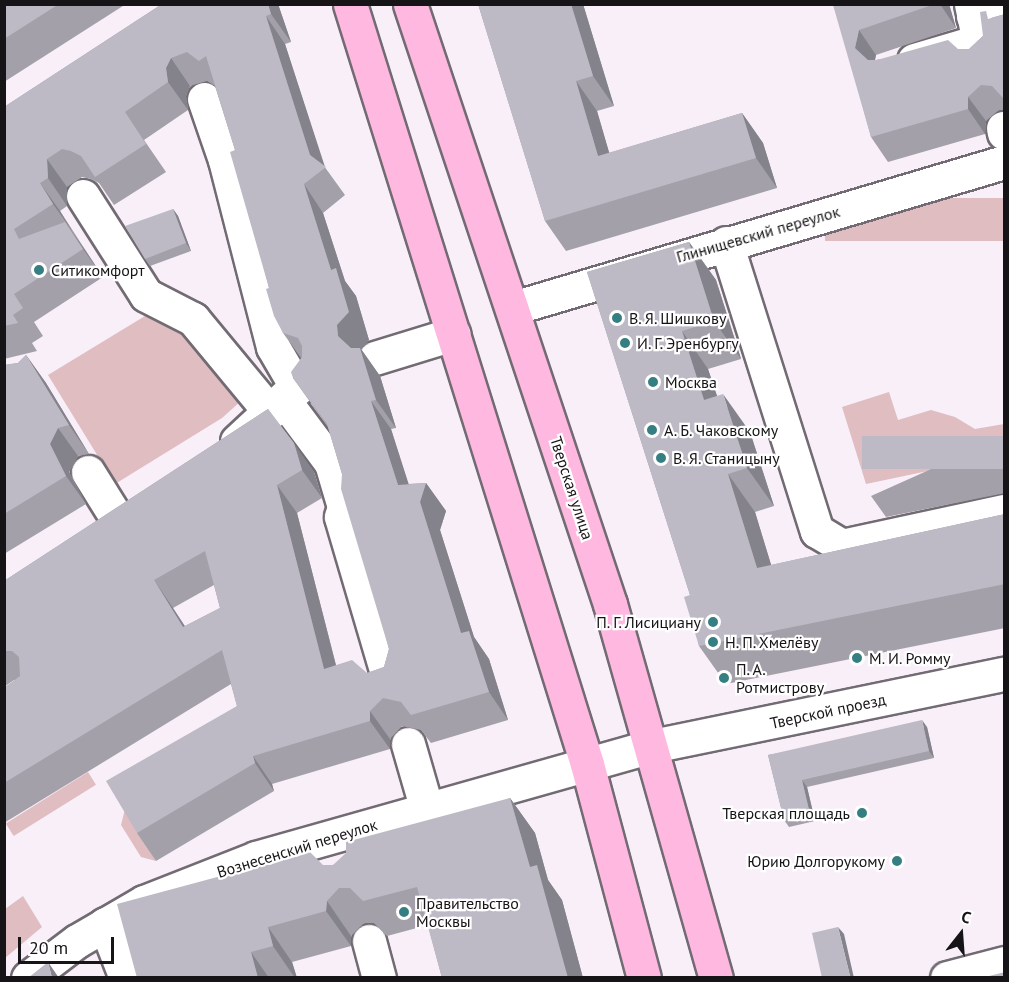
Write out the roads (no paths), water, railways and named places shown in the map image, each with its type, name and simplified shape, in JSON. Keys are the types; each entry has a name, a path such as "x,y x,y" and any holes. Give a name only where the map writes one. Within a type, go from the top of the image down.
{"main road":[{"path":"350,4 587,764 644,978"},
{"name":"Тверская улица","path":"410,4 610,604 716,978"}],"street":[{"path":"890,67 976,29 1005,9"},
{"path":"204,99 225,160 273,347 289,395 331,463 344,507 342,517 390,683"},
{"name":"Глинищевский переулок","path":"513,308 1005,162"},
{"path":"83,196 146,295 193,319 289,395"},
{"path":"726,243 817,531 842,546 1005,511"},
{"path":"375,358 453,334"},
{"path":"215,455 289,395"},
{"path":"88,472 104,525 145,499"},
{"name":"Тверской проезд","path":"587,764 652,746 1005,674"},
{"path":"408,744 427,810"},
{"name":"Вознесенский переулок","path":"28,978 105,924 198,878 341,834 587,764"},
{"path":"341,834 349,868"},
{"path":"105,924 126,978"},
{"path":"369,941 379,978"},
{"path":"947,978 1005,963"}],"place":[{"name":"Ситикомфорт","path":"39,270"},
{"name":"В. Я. Шишкову","path":"617,318"},
{"name":"И. Г. Эренбургу","path":"625,343"},
{"name":"Москва","path":"653,382"},
{"name":"А. Б. Чаковскому","path":"652,430"},
{"name":"В. Я. Станицыну","path":"661,458"},
{"name":"П. Г. Лисициану","path":"713,622"},
{"name":"Н. П. Хмелёву","path":"713,642"},
{"name":"М. И. Ромму","path":"857,658"},
{"name":"П. А. Ротмистрову","path":"724,678"},
{"name":"Тверская площадь","path":"862,813"},
{"name":"Юрию Долгорукому","path":"897,861"},
{"name":"Правительство Москвы","path":"404,912"}]}
